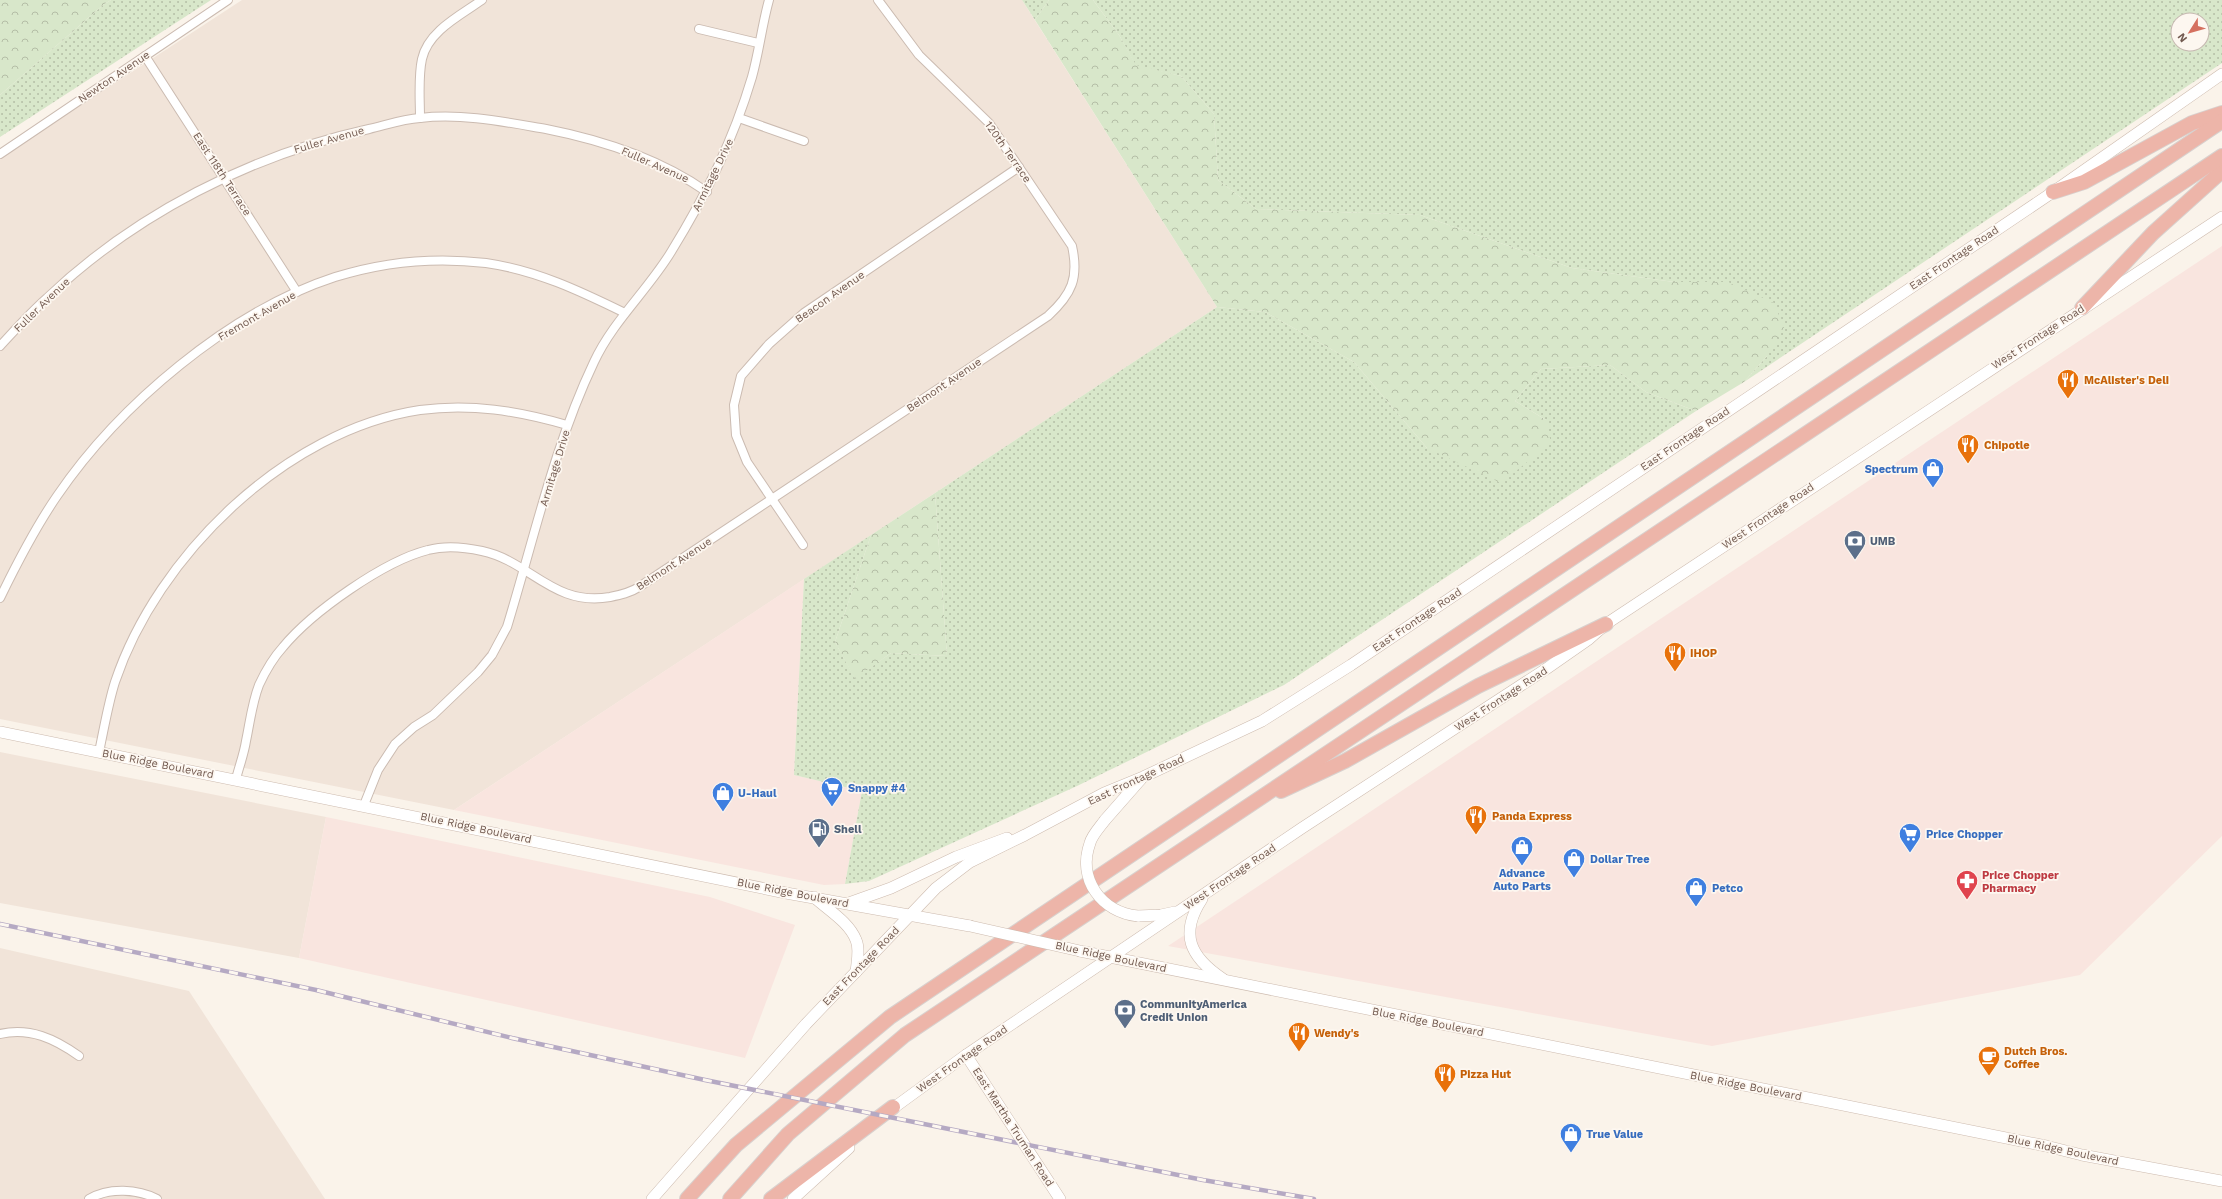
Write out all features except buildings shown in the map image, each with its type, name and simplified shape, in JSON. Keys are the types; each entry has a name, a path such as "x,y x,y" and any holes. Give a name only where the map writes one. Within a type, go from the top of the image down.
{"highway":[{"path":"2053,192 2084,182 2192,123 2222,113"},
{"path":"687,1199 736,1145 890,1017 2222,121"},
{"path":"730,1199 788,1134 905,1035 2222,156"},
{"path":"2082,308 2153,233 2222,171"},
{"path":"1237,812 1345,761 1478,686 1606,624"},
{"path":"771,1199 893,1107"}],"street":[{"name":"Newton Avenue","path":"0,154 228,0"},
{"path":"420,118 422,58 429,42 438,31 482,0"},
{"name":"Armitage Drive","path":"364,805 378,770 395,744 414,726 433,715 478,672 492,655 507,627 567,425 594,360 625,313 670,255 707,192 725,154 739,118 752,75 758,43 769,0"},
{"name":"120th Terrace","path":"878,0 919,55 989,124 1072,246 1075,262 1072,287 1064,302 1042,321"},
{"path":"699,29 758,43"},
{"name":"East 118th Terrace","path":"146,56 226,178 297,292"},
{"name":"East Frontage Road","path":"652,1199 806,1024 936,888 970,862 1026,835 1104,793 1143,777 1262,721 1351,665 2053,192 2222,74"},
{"name":"Fuller Avenue","path":"0,346 47,297 114,242 187,196 265,160 335,136 420,118 498,121 571,134 616,147 692,181 707,192"},
{"path":"739,118 804,141"},
{"name":"Beacon Avenue","path":"803,545 747,462 736,435 734,405 741,376 769,344 804,313 1019,167"},
{"name":"West Frontage Road","path":"793,1199 893,1107 966,1055 1112,958 1302,828 1546,669 1589,640 1606,624 2082,308 2129,280 2222,217"},
{"name":"Fremont Avenue","path":"0,598 24,549 57,495 96,445 140,400 188,359 234,328 297,292 335,277 381,266 433,260 486,263 539,275 576,288 625,313"},
{"name":"Belmont Avenue","path":"236,779 246,743 252,706 259,685 270,665 283,647 298,631 348,591 398,562 427,550 462,547 484,551 499,557 560,592 574,596 599,599 622,594 639,588 1042,321"},
{"path":"99,752 115,682 134,638 156,598 182,561 207,532 240,500 276,472 315,448 356,428 385,418 419,410 454,407 494,408 529,414 567,425"},
{"name":"Blue Ridge Boulevard","path":"0,732 364,805 786,893 911,914 1226,982 2046,1146 2082,1155 2222,1181"},
{"path":"1143,777 1105,820 1090,842 1086,857 1086,872 1091,886 1108,905 1123,914 1138,916 1161,915 1183,910"},
{"path":"848,904 891,888 956,857 999,840 1026,835"},
{"path":"1204,895 1194,914 1189,928 1190,942 1197,956 1226,982"},
{"path":"814,897 848,928 857,941 858,952 856,972"},
{"path":"0,1034 25,1032 43,1036 60,1042 79,1056"},
{"name":"East Martha Truman Road","path":"966,1055 1060,1199"},
{"path":"90,1199 120,1190 147,1194 157,1199"}],"shaded area":[{"path":"242,0 1022,0 1217,307 454,810 0,719 0,158"},
{"path":"2222,246 2222,836 2080,975 1712,1046 1168,946"},
{"path":"804,579 794,775 862,791 845,884 824,885 454,810"},
{"path":"0,752 326,817 299,958 0,903"},
{"path":"326,817 710,897 795,925 745,1058 299,958"},
{"path":"0,948 189,991 325,1199 0,1199"}],"green space":[{"path":"0,0 111,0 103,5 0,95"},
{"path":"111,0 211,0 0,137 0,95 103,5"},
{"path":"1022,0 1049,0 1035,20"},
{"path":"1049,0 1093,0 1119,35 1136,65 1181,76 1214,114 1218,180 1256,209 1420,215 1572,268 1674,282 1728,282 1774,303 1784,328 1767,356 1744,382 1696,411 1646,392 1610,365 1541,369 1515,401 1546,420 1551,443 1501,483 1427,448 1354,362 1265,312 1217,307 1035,20"},
{"path":"1093,0 2222,0 2222,63 1744,382 1767,356 1728,282 1674,282 1572,268 1420,215 1256,209 1218,180 1214,114 1181,76 1136,66 1119,35"},
{"path":"1217,307 1265,312 1354,362 1427,448 1546,420 1515,401 1541,369 1610,365 1646,392 1696,411 1284,685 1077,786 869,881 845,884 862,791 794,775 804,579 871,535 835,642 855,678 891,653 947,656 935,493"},
{"path":"935,493 947,656 891,653 855,679 835,642 871,535"}],"railway":[{"path":"0,924 316,990 512,1038 705,1080 1203,1180 1314,1199"}],"place":[{"name":"McAlister's Deli","path":"2068,400"},
{"name":"Chipotle","path":"1968,464"},
{"name":"Spectrum","path":"1933,488"},
{"name":"UMB","path":"1855,560"},
{"name":"IHOP","path":"1675,672"},
{"name":"Snappy #4","path":"832,808"},
{"name":"U-Haul","path":"723,812"},
{"name":"Panda Express","path":"1476,836"},
{"name":"Shell","path":"819,848"},
{"name":"Price Chopper","path":"1910,854"},
{"name":"Advance Auto Parts","path":"1522,866"},
{"name":"Dollar Tree","path":"1574,878"},
{"name":"Price Chopper Pharmacy","path":"1967,900"},
{"name":"Petco","path":"1696,908"},
{"name":"CommunityAmerica Credit Union","path":"1125,1030"},
{"name":"Wendy's","path":"1299,1052"},
{"name":"Dutch Bros. Coffee","path":"1989,1076"},
{"name":"Pizza Hut","path":"1445,1094"},
{"name":"True Value","path":"1571,1154"}]}
